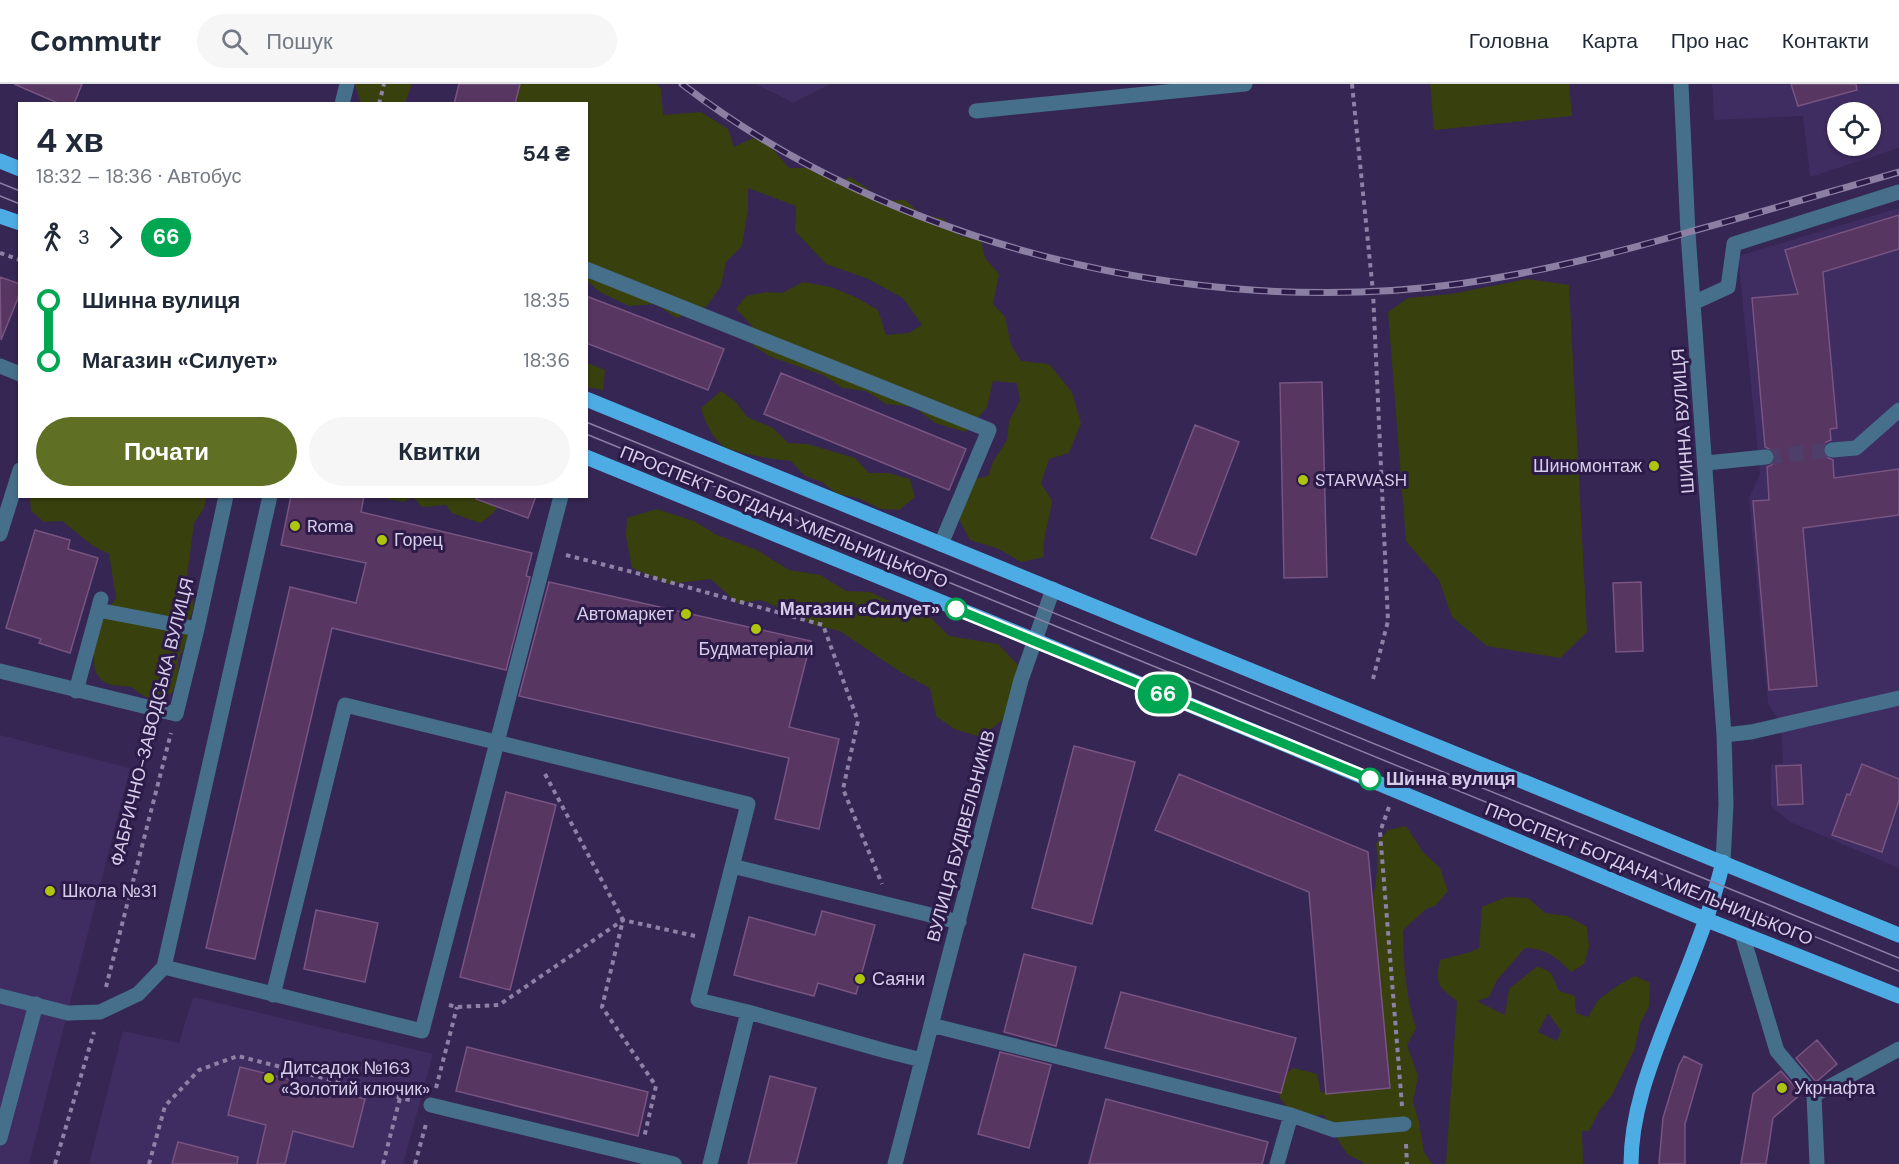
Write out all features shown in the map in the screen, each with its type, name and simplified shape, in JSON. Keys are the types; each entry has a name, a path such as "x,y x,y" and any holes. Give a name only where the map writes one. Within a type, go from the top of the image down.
{"main road":[{"path":"0,161 18,168"},
{"path":"0,216 18,222"},
{"name":"ПРОСПЕКТ БОГДАНА ХМЕЛЬНИЦЬКОГО","path":"588,400 1899,935"},
{"name":"ПРОСПЕКТ БОГДАНА ХМЕЛЬНИЦЬКОГО","path":"588,458 1034,640 1707,920 1899,996"},
{"path":"1631,1164 1640,1097 1658,1044 1707,920 1723,862"}],"street":[{"path":"342,102 347,84"},
{"path":"976,111 1245,84"},
{"name":"ШИННА ВУЛИЦЯ","path":"1681,84 1693,303 1724,735 1726,804 1723,862"},
{"path":"1693,303 1728,287 1734,244 1899,192"},
{"path":"588,270 989,429 941,544"},
{"path":"0,366 18,373"},
{"path":"1832,450 1856,448 1899,410"},
{"path":"1706,463 1766,457"},
{"path":"0,534 18,476"},
{"name":"ФАБРИЧНО-ЗАВОДСЬКА ВУЛИЦЯ","path":"176,714 226,498"},
{"path":"0,996 68,1013 100,1012 138,994 164,967 270,498"},
{"path":"164,967 422,1031 560,498"},
{"name":"ВУЛИЦЯ БУДІВЕЛЬНИКІВ","path":"895,1164 1021,680 1053,589"},
{"path":"76,691 99,605 197,628"},
{"path":"0,671 176,714"},
{"path":"1724,735 1751,732 1899,698"},
{"path":"273,995 345,705 748,804 698,1000 922,1059"},
{"path":"732,866 959,922"},
{"path":"1742,934 1777,1051 1814,1095 1817,1164"},
{"path":"0,1138 36,1004"},
{"path":"710,1164 748,1012"},
{"path":"931,1025 1291,1115 1334,1130 1404,1124"},
{"path":"1814,1095 1899,1049"},
{"path":"431,1105 674,1164"},
{"path":"1277,1164 1291,1115"}],"path":[{"path":"380,102 384,84"},
{"path":"1352,84 1373,292 1388,621 1373,680"},
{"path":"0,253 18,259"},
{"path":"547,550 644,574 823,625 858,722 843,789 890,904"},
{"name":"ФАБРИЧНО-ЗАВОДСЬКА ВУЛИЦЯ","path":"55,1164 100,1012 176,714"},
{"path":"533,751 622,920 602,1007 656,1086 640,1156"},
{"path":"1396,790 1380,832 1404,1124"},
{"path":"430,1002 457,1007 498,1005 622,920 713,941"},
{"path":"149,1164 165,1106 199,1070 238,1056 400,1098 383,1164"}],"shaded area":[{"path":"756,84 830,84 793,103"},
{"path":"1712,84 1899,84 1899,148 1881,154 1881,102 1827,102 1827,156 1874,156 1810,177 1803,116 1714,120"},
{"path":"1899,208 1899,868 1790,822 1771,806 1771,765 1783,763 1781,725 1768,703 1749,498 1760,474 1738,256"},
{"name":"Школа №31","path":"0,735 130,768 29,1164 0,1164"},
{"name":"Дитсадок №163 «Золотий ключик»","path":"193,997 433,1054 403,1164 89,1164 123,1031 179,1043"}],"green space":[{"path":"355,84 412,84 405,102 360,102"},
{"path":"520,84 657,84 661,89 663,115 701,112 728,129 734,147 753,138 772,148 789,168 815,168 837,183 850,177 867,188 879,201 905,200 921,214 944,219 960,236 981,240 985,258 999,274 993,304 1005,317 1011,345 1021,361 1049,364 1072,392 1081,423 1069,453 1049,459 1041,484 1052,500 1044,542 1044,557 1021,562 999,549 970,540 959,519 965,481 988,476 993,462 1007,440 1009,421 1020,401 1017,383 993,381 987,407 965,432 935,423 914,407 886,404 866,391 843,388 823,375 771,357 754,346 752,326 736,309 746,296 767,292 782,293 803,282 831,287 878,310 886,335 909,333 922,325 903,298 866,278 826,264 795,231 796,206 748,188 748,210 742,246 726,262 721,286 706,307 676,318 656,304 629,306 600,292 588,282 588,102 516,102"},
{"path":"1430,84 1569,84 1572,116 1434,130"},
{"path":"1527,279 1569,285 1587,632 1560,658 1487,646 1452,617 1439,580 1406,541 1388,312 1408,298 1451,294"},
{"path":"588,363 605,370 603,390 588,387"},
{"path":"721,391 736,402 747,417 773,428 788,443 807,444 855,458 869,473 888,473 910,479 915,497 899,510 881,509 858,498 837,494 822,482 805,476 791,461 755,456 727,448 712,433 701,408"},
{"path":"30,498 206,498 204,508 194,523 187,576 194,606 189,622 189,634 178,659 179,676 172,693 149,698 133,688 111,685 99,677 94,665 96,639 104,615 116,598 109,554 92,545 62,521 44,522 31,511"},
{"path":"386,498 411,498 404,502"},
{"path":"414,498 499,498 494,512 480,523 452,513 446,505 422,507"},
{"path":"656,509 694,521 717,535 757,550 789,570 820,575 846,591 870,592 930,617 949,636 998,644 1019,666 1006,717 981,737 954,729 936,716 930,688 902,673 840,631 814,625 761,600 737,603 711,579 669,584 632,568 626,536 627,518"},
{"path":"1406,826 1423,852 1440,868 1448,891 1435,906 1426,909 1403,930 1409,1002 1416,1028 1407,1045 1418,1076 1413,1102 1424,1152 1432,1164 1363,1164 1348,1155 1339,1142 1332,1125 1323,1115 1309,1116 1292,1113 1279,1097 1286,1073 1294,1068 1317,1074 1321,1093 1340,1084 1367,918 1376,881 1376,844 1388,830"},
{"path":"1506,897 1528,898 1545,913 1567,916 1587,927 1589,947 1584,964 1571,972 1551,955 1532,948 1525,948 1497,980 1489,997 1477,1001 1505,1015 1509,989 1538,966 1551,973 1559,991 1575,996 1576,1013 1588,1017 1598,1000 1635,976 1650,983 1649,1006 1640,1024 1635,1048 1612,1095 1599,1111 1589,1131 1582,1131 1583,1164 1446,1164 1457,1001 1442,988 1438,980 1440,960 1479,948 1482,907","holes":["1548,1013 1561,1031 1557,1041 1538,1032"]}],"building":[{"path":"14,84 82,84 75,102 55,102"},
{"path":"459,84 520,84 516,102 454,102"},
{"path":"1791,84 1856,84 1857,90 1798,106"},
{"path":"1899,215 1899,249 1823,272 1837,428 1830,429 1831,440 1826,442 1822,450 1824,456 1833,460 1834,478 1899,469 1899,515 1803,528 1817,686 1769,690 1753,501 1769,500 1767,467 1772,465 1776,457 1774,451 1765,447 1752,298 1798,294 1785,250"},
{"path":"0,277 18,283 18,298 1,340"},
{"path":"588,297 724,349 708,390 588,344"},
{"path":"781,373 966,449 949,490 764,414"},
{"name":"STARWASH","path":"1322,382 1327,577 1284,578 1280,383"},
{"path":"1195,425 1239,442 1196,555 1151,538"},
{"path":"291,498 364,498 361,512 532,553 526,576 530,577 506,670 332,628 255,959 206,948 290,587 356,603 366,563 281,545"},
{"path":"476,498 535,498 528,518"},
{"path":"35,530 70,540 68,549 98,558 70,653 39,643 41,639 6,628"},
{"path":"549,582 811,641 789,727 839,739 819,829 775,819 789,758 519,696"},
{"path":"1641,582 1643,651 1616,652 1613,583"},
{"path":"1074,746 1135,762 1092,924 1032,908"},
{"path":"1862,764 1899,779 1899,800 1882,852 1832,835 1847,794 1850,795"},
{"path":"1801,765 1803,804 1778,805 1776,766"},
{"path":"1179,774 1368,852 1390,1088 1326,1094 1309,892 1155,830"},
{"path":"506,792 556,805 510,990 460,977"},
{"path":"316,910 378,923 365,982 304,969"},
{"path":"822,911 875,925 856,994 818,983 814,996 734,975 749,917 815,935"},
{"path":"1024,954 1076,967 1056,1046 1004,1032"},
{"path":"1121,992 1296,1038 1281,1093 1105,1048"},
{"path":"1817,1040 1837,1064 1816,1082 1796,1058"},
{"path":"467,1047 648,1092 638,1136 456,1091"},
{"path":"1000,1052 1051,1065 1029,1148 978,1134"},
{"path":"1684,1056 1702,1065 1685,1124 1685,1164 1659,1164 1663,1118 1679,1065"},
{"path":"240,1067 365,1099 353,1147 293,1131 285,1164 257,1164 266,1125 228,1115"},
{"path":"1781,1071 1801,1094 1773,1118 1766,1164 1741,1164 1753,1094"},
{"path":"770,1076 816,1088 796,1164 748,1164"},
{"path":"1106,1099 1268,1142 1262,1164 1089,1164"},
{"path":"178,1142 238,1157 237,1164 172,1164"}],"tunnel":[{"path":"1766,457 1832,450"}],"tram line":[{"path":"0,183 18,190"},
{"path":"0,196 18,203"},
{"path":"588,423 1899,958"},
{"path":"588,435 1899,971"}],"railway":[{"path":"682,84 765,141 855,189 951,228 1050,258 1153,279 1255,290 1358,292 1458,284 1516,274 1632,248 1899,172"}],"bus line":[{"name":"66","path":"956,609 1370,779"}],"place":[{"name":"Шиномонтаж","path":"1654,466"},
{"name":"STARWASH","path":"1303,480"},
{"name":"Roma","path":"295,526"},
{"name":"Горец","path":"382,540"},
{"name":"Магазин «Силует»","path":"956,609"},
{"name":"Автомаркет","path":"686,614"},
{"name":"Будматеріали","path":"756,629"},
{"name":"Шинна вулиця","path":"1370,779"},
{"name":"Школа №31","path":"50,891"},
{"name":"Саяни","path":"860,979"},
{"name":"Дитсадок №163 «Золотий ключик»","path":"269,1078"},
{"name":"Укрнафта","path":"1782,1088"}]}
